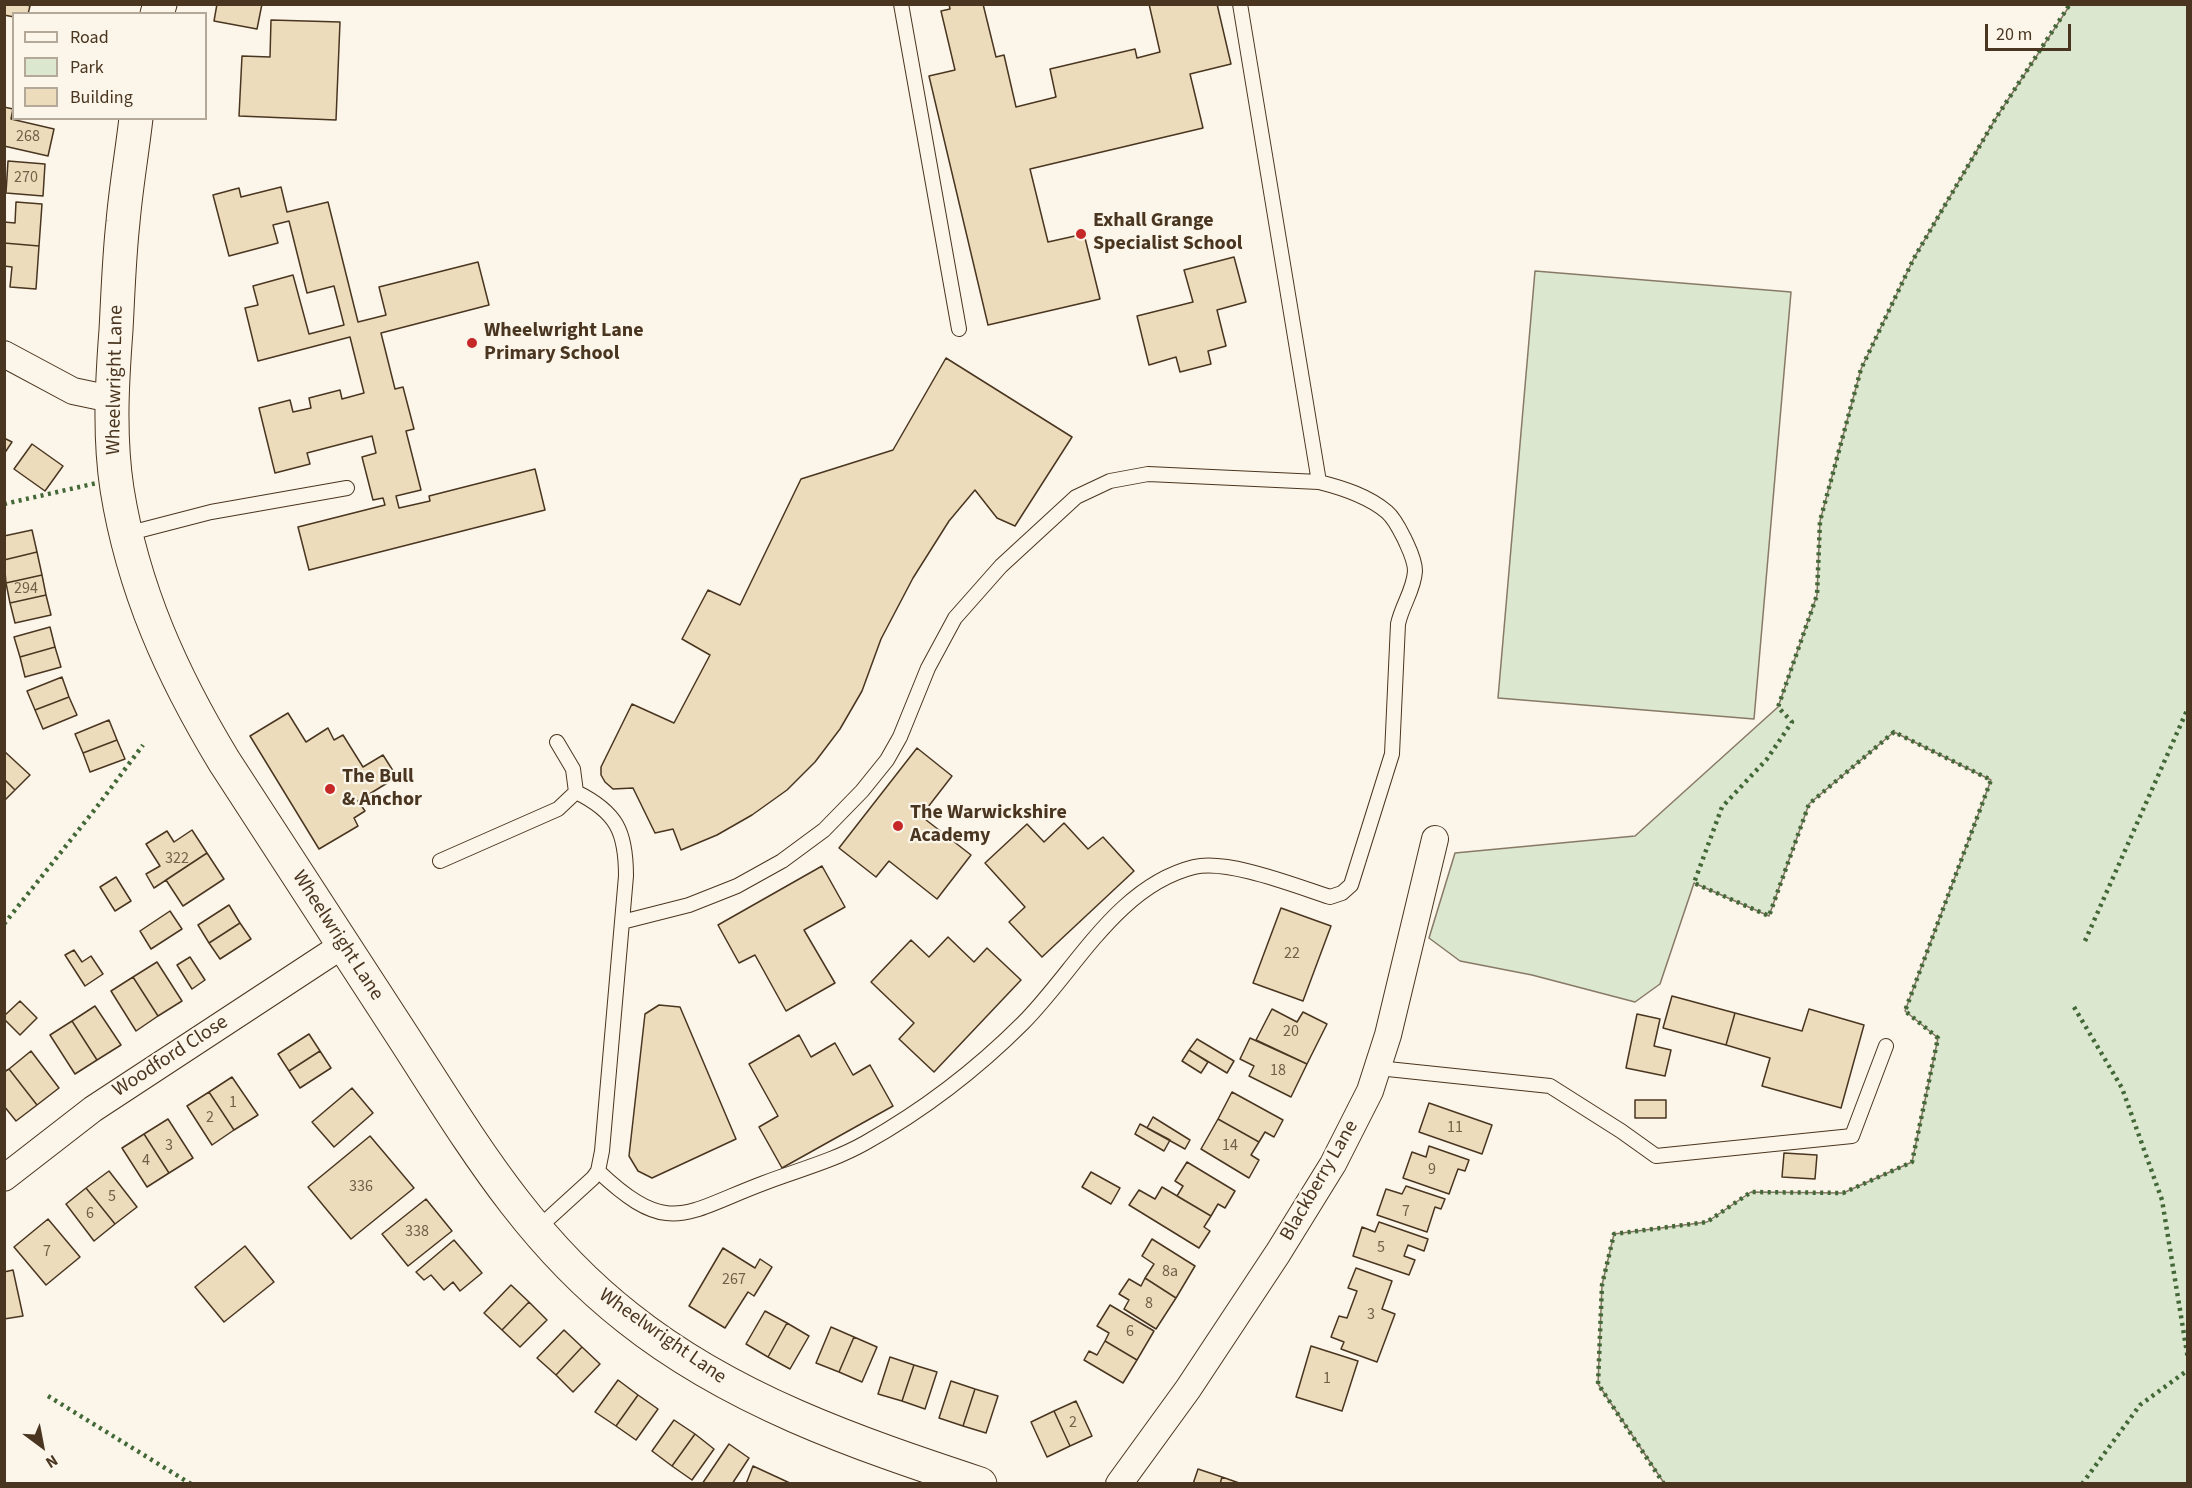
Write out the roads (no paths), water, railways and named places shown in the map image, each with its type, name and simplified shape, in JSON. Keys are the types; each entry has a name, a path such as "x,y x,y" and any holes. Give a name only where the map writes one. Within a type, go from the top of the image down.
{"street":[{"name":"Wheelwright Lane","path":"136,120 123,221 111,399 116,477 126,534 138,582 181,686 224,761 474,1147 535,1230 575,1273 630,1320 731,1385 762,1402 879,1450 980,1484"},
{"path":"4,354 73,392 111,399"},
{"name":"Blackberry Lane","path":"1119,1484 1188,1389 1278,1253 1333,1164 1370,1091 1388,1035 1435,839"},
{"name":"Woodford Close","path":"4,1178 93,1108 343,945"}],"lane":[{"path":"901,4 959,329"},
{"path":"1240,4 1319,482"},
{"path":"598,1171 620,1192 642,1206 673,1215 691,1212 813,1167 864,1144 927,1103 982,1060 1024,1022 1109,921 1141,893 1171,876 1195,867 1225,865 1330,897 1342,893 1351,885 1392,754 1398,624 1401,608 1413,585 1415,567 1409,548 1398,526 1388,513 1347,489 1319,482 1148,474 1110,481 1076,497 1010,558 955,618 928,668 900,737 886,760 862,791 824,830 782,861 737,886 689,905 622,922"},
{"path":"126,534 211,512 347,488"},
{"path":"557,742 573,769 576,792"},
{"path":"535,1230 587,1185 598,1171 602,1151 626,876 624,839 617,823 607,810 576,792"},
{"path":"440,861 558,809 576,792"},
{"path":"1378,1068 1550,1086 1622,1131 1656,1156 1852,1136 1886,1046"}],"place":[{"name":"Exhall Grange Specialist School","path":"1081,234"},
{"name":"Wheelwright Lane Primary School","path":"472,343"},
{"name":"The Bull & Anchor","path":"330,789"},
{"name":"The Warwickshire Academy","path":"898,826"}]}
